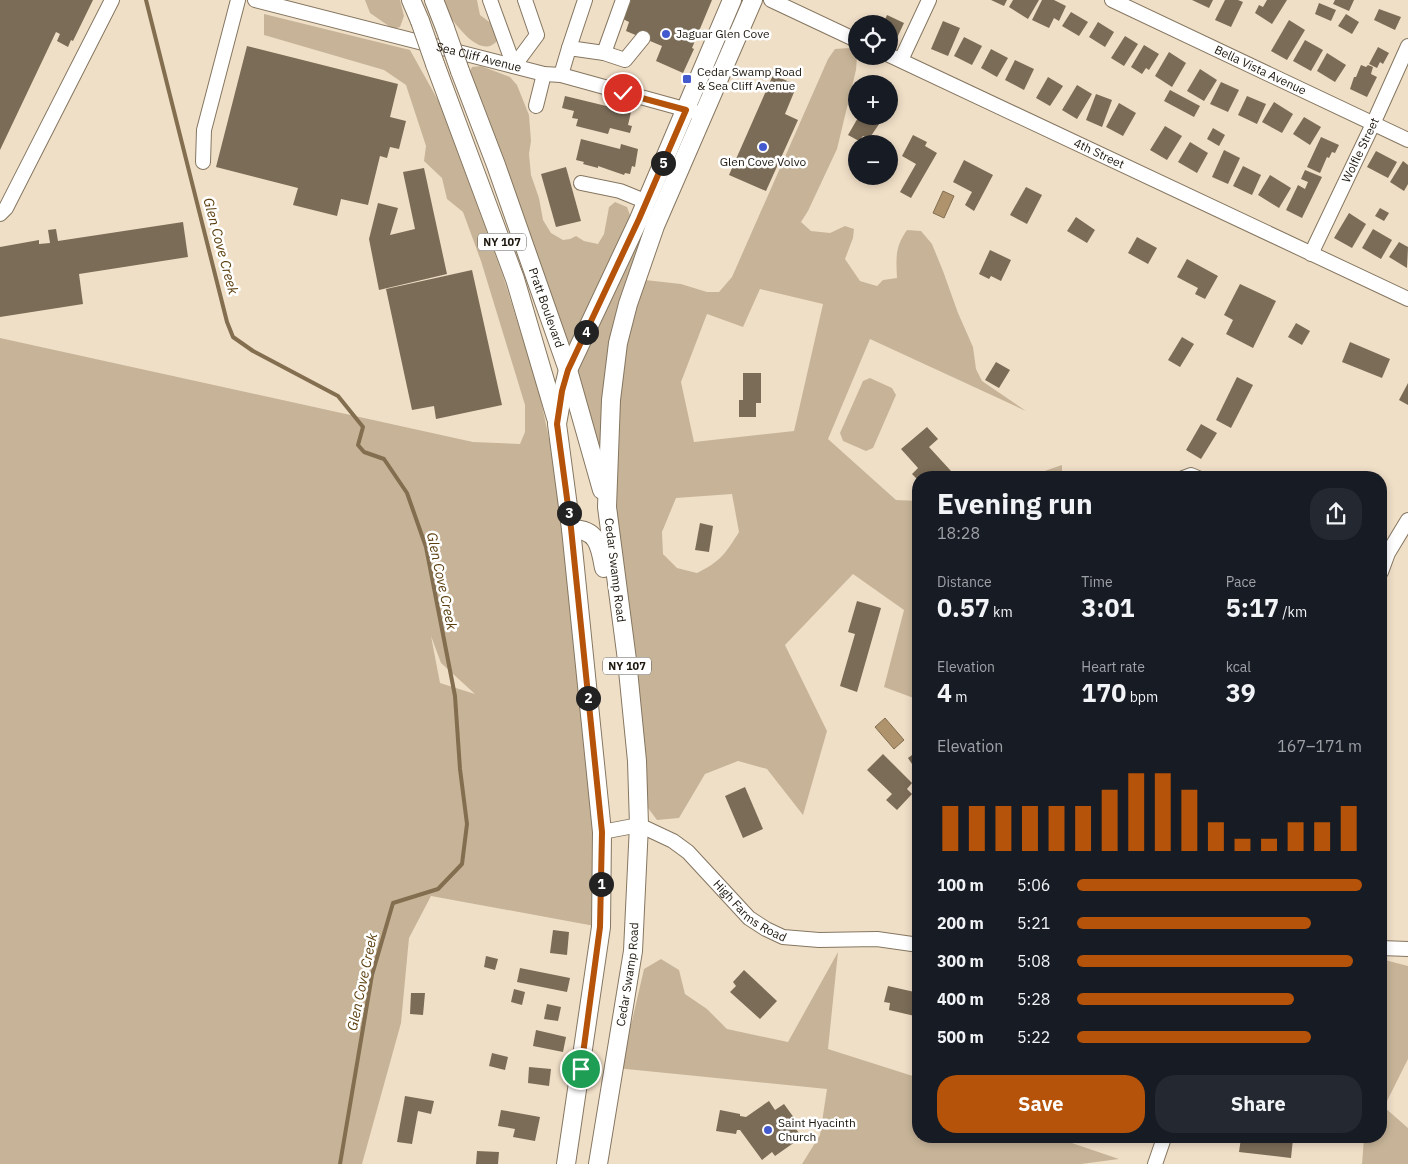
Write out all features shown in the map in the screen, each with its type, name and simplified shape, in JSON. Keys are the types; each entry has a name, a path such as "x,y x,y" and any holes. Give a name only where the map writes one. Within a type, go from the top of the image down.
{"main road":[{"name":"Pratt Boulevard","path":"412,0 515,278 557,424"},
{"name":"Pratt Boulevard","path":"434,0 496,165 568,370 607,508"},
{"name":"Cedar Swamp Road","path":"598,1164 633,951 639,825 637,762 607,508 611,400 618,343 628,304 642,261 665,203 690,117 732,0"},
{"name":"Cedar Swamp Road","path":"566,1164 600,927 602,832 571,528 557,424 562,391 568,370 647,202 753,0"},
{"path":"665,203 661,195 661,189 685,134 690,117"},
{"path":"571,528 587,531 600,546 612,627 628,678"}],"street":[{"path":"0,214 6,208 112,0"},
{"path":"203,162 204,130 238,0"},
{"name":"Sea Cliff Avenue","path":"255,0 270,2 544,74 560,76 690,117"},
{"path":"490,0 514,66"},
{"path":"514,66 537,35 524,0"},
{"path":"560,76 585,0"},
{"path":"604,53 623,0"},
{"path":"771,0 848,36"},
{"path":"898,52 929,0"},
{"name":"Bella Vista Avenue","path":"1112,0 1408,140"},
{"path":"569,48 604,53 625,60 643,38"},
{"name":"Wolfle Street","path":"1311,254 1408,46"},
{"name":"4th Street","path":"898,58 1408,299"},
{"path":"536,106 544,74"},
{"path":"581,183 620,191 647,202"},
{"path":"1387,548 1408,520"},
{"path":"602,832 639,825"},
{"name":"High Farms Road","path":"639,825 673,842 688,852 749,918 783,937 818,940 877,939 912,944"},
{"path":"1387,948 1408,950"},
{"path":"1155,1164 1162,1143"}],"shaded area":[{"path":"365,0 400,0 404,16 400,27 393,29 370,13"},
{"path":"439,0 477,0 480,15 496,27 498,40 492,45 477,44 461,31"},
{"path":"264,14 410,50 439,102 503,276 539,391 561,496 587,723 600,927 431,896 409,938 401,1023 362,1164 0,1164 0,338 473,442 520,444 525,432 525,405 481,261 463,212 447,199 442,178 424,161 426,146 406,85 384,70 264,35","holes":["431,636 441,663 475,694 440,683"]},
{"path":"848,48 848,65 856,65 856,70 855,75 848,75 848,103 837,149 801,222 811,231 830,233 845,226 854,229 853,238 845,259 860,281 877,286 883,280 897,278 897,252 907,230 921,231 932,244 943,271 973,347 976,369 982,381 1026,411 870,339 828,439 896,500 912,501 912,697 884,687 904,610 853,574 785,645 827,731 803,815 767,769 738,761 705,774 679,818 657,820 645,804 608,509 468,74 472,67 481,66 510,77 517,85 529,115 531,175 539,198 543,220 551,233 563,240 576,236 584,241 598,244 604,234 609,207 615,202 627,207 630,215 625,235 653,211 636,279 681,284 707,292 719,292 732,277 828,59 835,49","holes":["760,289 823,304 794,431 694,442 681,382 707,314 743,327","732,494 739,532 726,551 712,565 697,573 677,568 663,554 662,532 676,498"]},
{"path":"943,191 954,196 944,218 933,213"},
{"path":"870,378 892,388 896,395 873,448 866,451 843,441 840,433 863,381"},
{"path":"1062,465 1062,471 1044,471"},
{"path":"885,718 904,740 894,749 875,727"},
{"path":"838,952 828,1049 912,1076 912,1143 1072,1143 1119,1159 1081,1164 802,1164 820,1135 827,1089 616,1068 632,1021 644,969 661,959 679,970 685,994 707,1009 727,1029 788,1042"},
{"path":"1387,961 1408,966 1408,1059 1387,1101"},
{"path":"1387,1110 1408,1128 1408,1164 1362,1164 1364,1143 1387,1143"}],"building":[{"path":"0,0 93,0 73,41 71,40 68,47 57,41 60,34 56,32 0,150"},
{"name":"Jaguar Glen Cove","path":"631,0 712,0 683,73 656,61 662,46 626,31 629,22 623,19"},
{"path":"991,0 1007,0 1004,6"},
{"path":"1013,0 1039,0 1028,19 1009,7"},
{"path":"1042,0 1054,0 1066,6 1059,21 1054,18 1049,28 1032,20"},
{"path":"1192,0 1213,0 1209,8"},
{"path":"1225,0 1243,2 1231,27 1215,20"},
{"path":"1267,0 1287,0 1272,24 1255,13 1259,5 1263,7"},
{"path":"1335,0 1354,0 1349,11 1333,4"},
{"path":"1319,3 1336,10 1331,21 1315,14"},
{"path":"1379,9 1401,17 1395,30 1374,20"},
{"path":"1071,12 1088,22 1079,36 1062,26"},
{"path":"1346,14 1359,22 1352,34 1338,26"},
{"path":"898,20 904,23 898,36"},
{"path":"1289,20 1305,30 1287,60 1271,51"},
{"path":"943,21 960,28 948,56 931,49"},
{"path":"1098,22 1114,32 1105,47 1089,37"},
{"path":"1125,36 1138,44 1124,66 1111,58"},
{"path":"964,37 982,46 972,65 954,56"},
{"path":"1305,40 1323,50 1311,71 1293,61"},
{"path":"1144,45 1159,54 1149,70 1146,68 1142,74 1131,67"},
{"path":"247,46 398,84 390,117 406,121 399,149 390,147 387,158 380,156 368,205 341,199 337,216 293,205 298,188 216,167"},
{"path":"1378,47 1389,53 1383,64 1380,62 1377,68 1369,64"},
{"path":"991,49 1008,58 997,77 981,68"},
{"path":"1169,52 1186,63 1172,87 1155,76"},
{"path":"1327,53 1346,65 1335,82 1317,71"},
{"path":"1015,60 1034,69 1024,90 1005,80"},
{"path":"1361,65 1373,67 1371,74 1377,77 1367,97 1350,89"},
{"path":"1200,69 1217,80 1204,101 1187,91"},
{"name":"Glen Cove Volvo","path":"773,75 797,85 785,114 798,120 766,191 729,175"},
{"path":"1048,77 1063,86 1050,106 1036,98"},
{"path":"1221,82 1239,90 1228,112 1210,104"},
{"path":"1077,85 1092,94 1077,119 1062,110"},
{"path":"1170,90 1200,106 1194,117 1164,101"},
{"path":"1096,94 1112,100 1102,127 1086,120"},
{"path":"565,96 631,112 628,125 632,126 630,133 610,128 608,134 576,126 578,119 572,118 574,111 562,108"},
{"path":"1247,96 1266,104 1257,124 1238,115"},
{"path":"1274,102 1293,114 1282,133 1262,122"},
{"path":"1119,103 1136,113 1123,136 1106,127"},
{"path":"1304,117 1321,127 1310,145 1293,134"},
{"path":"854,125 878,125 872,135 848,135"},
{"path":"1165,126 1182,136 1167,160 1150,150"},
{"path":"1213,128 1225,135 1219,146 1207,139"},
{"path":"913,135 927,142 925,146 937,153 911,198 900,192 916,164 902,156"},
{"path":"1321,137 1339,145 1335,153 1332,152 1329,158 1327,157 1320,173 1307,167"},
{"path":"581,139 620,149 621,144 638,149 635,167 632,166 630,174 625,173 624,175 598,166 598,168 583,164 584,162 576,160"},
{"path":"1190,142 1208,153 1197,173 1178,162"},
{"path":"1224,150 1240,158 1228,184 1212,177"},
{"path":"1376,151 1397,162 1388,178 1367,167"},
{"path":"964,160 993,175 974,211 965,205 972,192 953,182"},
{"path":"1403,161 1408,165 1408,184 1404,191 1390,182"},
{"path":"1243,166 1261,175 1252,195 1233,186"},
{"path":"566,167 581,221 556,227 541,174"},
{"path":"424,168 447,274 379,290 369,239 378,203 398,208 390,235 415,229 403,172"},
{"path":"1305,170 1322,177 1302,218 1286,210 1298,185 1305,189 1308,182 1301,179"},
{"path":"1270,175 1291,188 1279,208 1258,195"},
{"path":"1026,187 1042,195 1027,224 1010,215"},
{"path":"1380,208 1389,213 1384,221 1375,216"},
{"path":"1349,213 1366,224 1352,248 1334,238"},
{"path":"1076,217 1095,230 1087,243 1067,231"},
{"path":"183,222 188,257 79,274 83,304 0,317 0,247 39,240 39,244 50,243 48,230 56,229 58,241"},
{"path":"1373,229 1392,240 1381,259 1362,248"},
{"path":"1137,237 1157,248 1148,264 1128,253"},
{"path":"1399,242 1408,247 1407,268 1389,257"},
{"path":"990,250 1011,260 1001,281 991,276 989,279 979,274"},
{"path":"1187,259 1218,276 1205,299 1195,294 1198,288 1177,277"},
{"path":"472,270 502,405 436,419 434,406 412,410 386,289"},
{"path":"1240,284 1276,301 1253,348 1226,334 1233,320 1224,315"},
{"path":"1296,323 1310,331 1302,345 1288,337"},
{"path":"1182,337 1194,344 1180,367 1168,360"},
{"path":"1350,342 1390,359 1382,378 1342,362"},
{"path":"996,362 1010,370 999,388 985,380"},
{"path":"743,373 761,373 761,403 756,403 756,417 739,417 739,400 743,400"},
{"path":"1237,377 1253,385 1231,428 1216,420"},
{"path":"1408,383 1408,405 1399,400"},
{"path":"1201,424 1217,433 1201,459 1186,450"},
{"path":"927,427 938,439 929,447 951,471 915,471 918,468 901,449"},
{"path":"700,523 713,526 709,552 695,550"},
{"path":"857,601 881,608 857,692 840,686 855,634 848,632"},
{"path":"883,754 912,783 907,789 912,794 897,810 886,800 892,794 867,770"},
{"path":"912,755 912,764 908,758"},
{"path":"745,787 763,829 743,838 725,796"},
{"path":"553,930 569,932 567,955 550,953"},
{"path":"486,956 498,959 495,970 484,967"},
{"path":"520,968 570,978 567,992 517,982"},
{"path":"744,970 777,1001 760,1019 730,992 736,986 733,982"},
{"path":"888,986 912,991 912,1015 889,1010 890,1003 884,1002"},
{"path":"514,989 525,992 522,1005 511,1002"},
{"path":"411,993 425,993 423,1015 410,1014"},
{"path":"547,1004 561,1007 558,1021 544,1019"},
{"path":"536,1030 566,1037 563,1052 533,1046"},
{"path":"492,1053 508,1057 505,1070 489,1066"},
{"path":"529,1067 551,1069 549,1086 528,1083"},
{"path":"405,1096 434,1101 431,1114 418,1111 412,1144 397,1142"},
{"name":"Saint Hyacinth Church","path":"769,1101 775,1110 784,1104 800,1126 796,1129 802,1137 775,1156 772,1152 762,1160 740,1130 737,1130 736,1134 716,1131 720,1110 746,1117"},
{"path":"501,1110 540,1117 535,1141 513,1137 515,1129 498,1126"},
{"path":"1240,1143 1293,1143 1291,1158 1239,1152"},
{"path":"477,1151 499,1152 498,1164 476,1164"}],"waterway":[{"name":"Glen Cove Creek","path":"146,0 227,322 233,337 253,351 338,396 363,427 358,445 364,452 384,459 407,493 426,547 455,696 460,769 467,824 462,864 438,889 393,903 372,975 340,1164"}],"place":[{"name":"Jaguar Glen Cove","path":"666,34"},
{"name":"Cedar Swamp Road & Sea Cliff Avenue","path":"687,79"},
{"name":"Glen Cove Volvo","path":"763,147"},
{"name":"Saint Hyacinth Church","path":"768,1130"}],"route":[{"path":"581,1069 600,927 602,832 571,528 557,424 562,391 568,370 639,219 686,110 623,93"}]}
